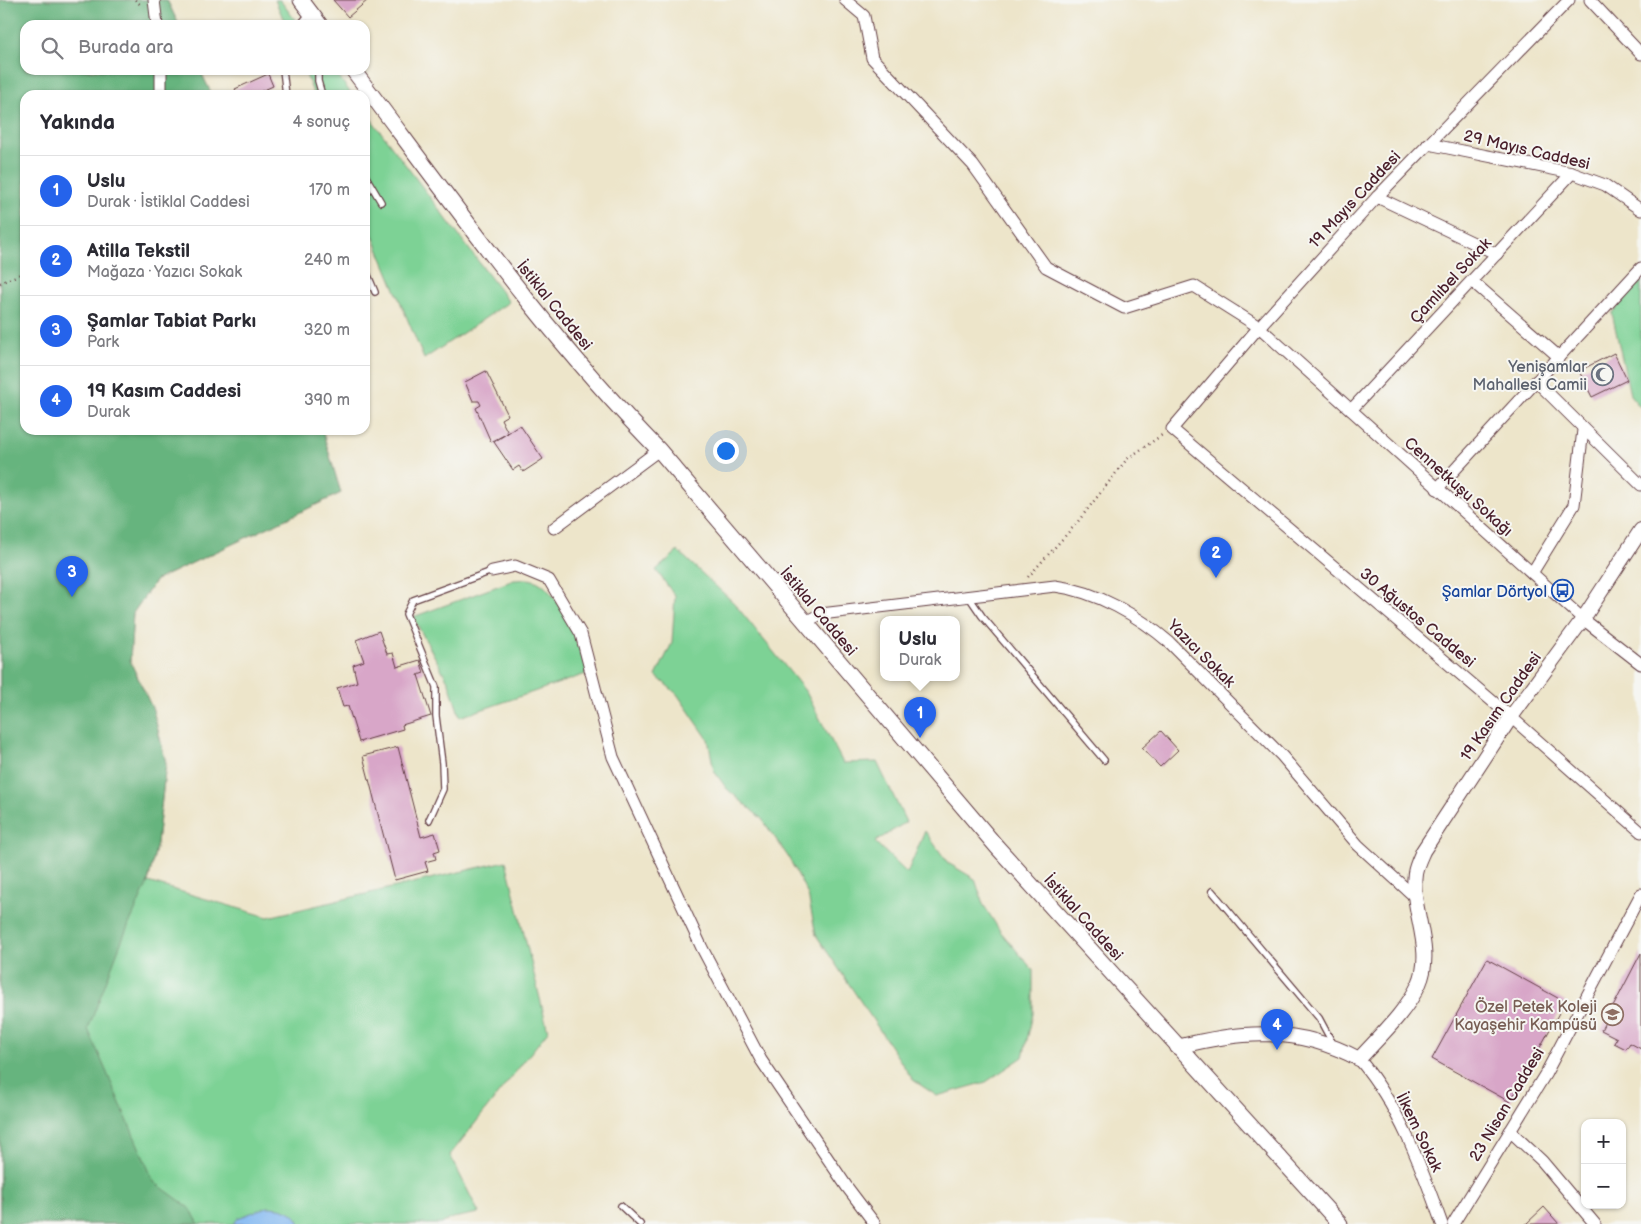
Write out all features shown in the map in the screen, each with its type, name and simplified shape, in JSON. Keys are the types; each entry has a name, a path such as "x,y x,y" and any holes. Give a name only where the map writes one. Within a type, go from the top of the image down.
{"main road":[{"path":"301,0 316,20"},
{"name":"İstiklal Caddesi","path":"357,75 368,90"},
{"name":"İstiklal Caddesi","path":"370,93 479,238 610,400 659,450 997,847 1340,1224"}],"street":[{"path":"154,0 156,20"},
{"name":"Cennetkuşu Sokağı","path":"845,0 864,16 872,58 973,165 1046,267 1124,308 1194,286 1259,327 1583,619 1641,664"},
{"name":"19 Mayıs Caddesi","path":"1172,428 1259,327 1377,197 1569,0"},
{"path":"1590,0 1641,54"},
{"path":"161,75 161,90"},
{"name":"29 Mayıs Caddesi","path":"1428,144 1572,173 1605,185 1641,210"},
{"name":"Çamlıbel Sokak","path":"1351,410 1572,173"},
{"path":"1377,197 1497,254"},
{"path":"1437,489 1641,268"},
{"path":"1472,281 1559,357"},
{"path":"1536,382 1641,485"},
{"name":"30 Ağustos Caddesi","path":"1172,428 1512,717 1641,832"},
{"path":"1532,573 1574,505 1583,430"},
{"path":"554,528 659,450"},
{"name":"19 Kasım Caddesi","path":"1359,1059 1402,1011 1420,984 1424,966 1423,939 1415,897 1415,873 1423,851 1512,717 1583,619 1641,530"},
{"path":"492,571 515,566 542,575 549,580 581,634 613,757 702,948 761,1060 847,1187 875,1224"},
{"name":"Yazıcı Sokak","path":"805,622 821,614 1055,586 1076,588 1151,626 1170,642 1282,756 1358,845 1415,897"},
{"name":"23 Nisan Caddesi","path":"1452,1224 1546,1073 1641,894"},
{"path":"1177,1046 1241,1034 1278,1034 1334,1046 1359,1059"},
{"name":"İlkem Sokak","path":"1359,1059 1373,1076 1404,1129 1442,1224"},
{"path":"1510,1131 1542,1161 1595,1224"}],"lane":[{"path":"304,20 310,13"},
{"path":"284,75 285,90"},
{"path":"318,75 321,90"},
{"path":"370,183 381,202"},
{"path":"370,280 375,292"},
{"path":"429,820 443,789 442,762 436,716 436,687 406,614 413,600 492,571"},
{"path":"969,597 982,616 1104,760"},
{"path":"1212,892 1319,1018 1334,1046"},
{"path":"621,1206 640,1224"}],"path":[{"path":"0,283 20,274"},
{"path":"1014,591 1076,524 1127,459 1172,428"}],"green space":[{"path":"0,0 167,0 177,20 20,20 20,75 202,75 210,90 20,90 20,435 324,435 341,493 156,580 133,613 130,661 153,710 166,763 157,843 148,882 268,917 506,861 548,1031 450,1155 479,1213 453,1218 441,1224 0,1224"},
{"path":"0,0 167,0 177,20 20,20 20,75 202,75 210,90 20,90 20,435 324,435 341,493 156,580 133,613 130,661 153,710 166,763 157,843 148,882 122,940 88,1029 154,1182 190,1208 199,1224 0,1224"},
{"path":"275,0 280,0 295,20 284,20"},
{"path":"306,75 338,75 348,90 312,90"},
{"path":"370,118 509,302 424,359 370,229"},
{"path":"1641,281 1641,408 1630,395 1612,313"},
{"path":"678,551 734,603 806,692 843,763 877,762 906,822 875,842 907,873 925,831 948,863 975,879 983,904 1000,931 1033,970 1033,1014 1023,1057 986,1082 937,1096 913,1080 816,935 808,895 789,858 762,819 727,789 714,771 708,739 677,694 656,676 672,643 675,596 656,570"},
{"path":"514,580 533,580 542,585 551,594 567,620 589,673 460,717 449,683 413,617"}],"water":[{"path":"267,1207 291,1212 300,1224 234,1224 238,1218"}],"building":[{"path":"333,0 368,0 348,17"},
{"path":"266,75 268,75 273,86 264,90 235,89"},
{"name":"Yenişamlar Mahallesi Camii","path":"1614,353 1627,380 1592,397 1579,371"},
{"path":"486,371 508,415 501,419 508,433 491,442 476,408 481,405 479,401 473,401 465,382"},
{"path":"520,425 543,459 523,472 519,466 513,470 494,442"},
{"path":"379,631 387,654 393,653 397,667 420,660 424,673 418,675 431,716 402,725 403,729 359,742 348,706 343,707 337,688 357,682 353,665 364,661 356,640"},
{"path":"1161,731 1178,750 1160,767 1142,748"},
{"path":"398,747 421,837 435,833 440,850 434,852 436,859 425,862 428,871 395,880 363,756"},
{"path":"1641,953 1641,1049 1630,1043 1626,1049 1614,1043 1617,1038 1601,1030"},
{"path":"1487,959 1565,1002 1510,1102 1432,1059"},
{"path":"1544,1207 1559,1224 1526,1224"}],"place":[{"name":"Yenişamlar Mahallesi Camii","path":"1603,375"},
{"name":"Atilla Tekstil","path":"1216,578"},
{"name":"Şamlar Dörtyol","path":"1563,591"},
{"name":"Şamlar Tabiat Parkı","path":"72,597"},
{"name":"Uslu","path":"920,738"},
{"name":"Özel Petek Koleji Kayaşehir Kampüsü","path":"1613,1015"},
{"name":"19 Kasım Caddesi","path":"1277,1050"}]}
